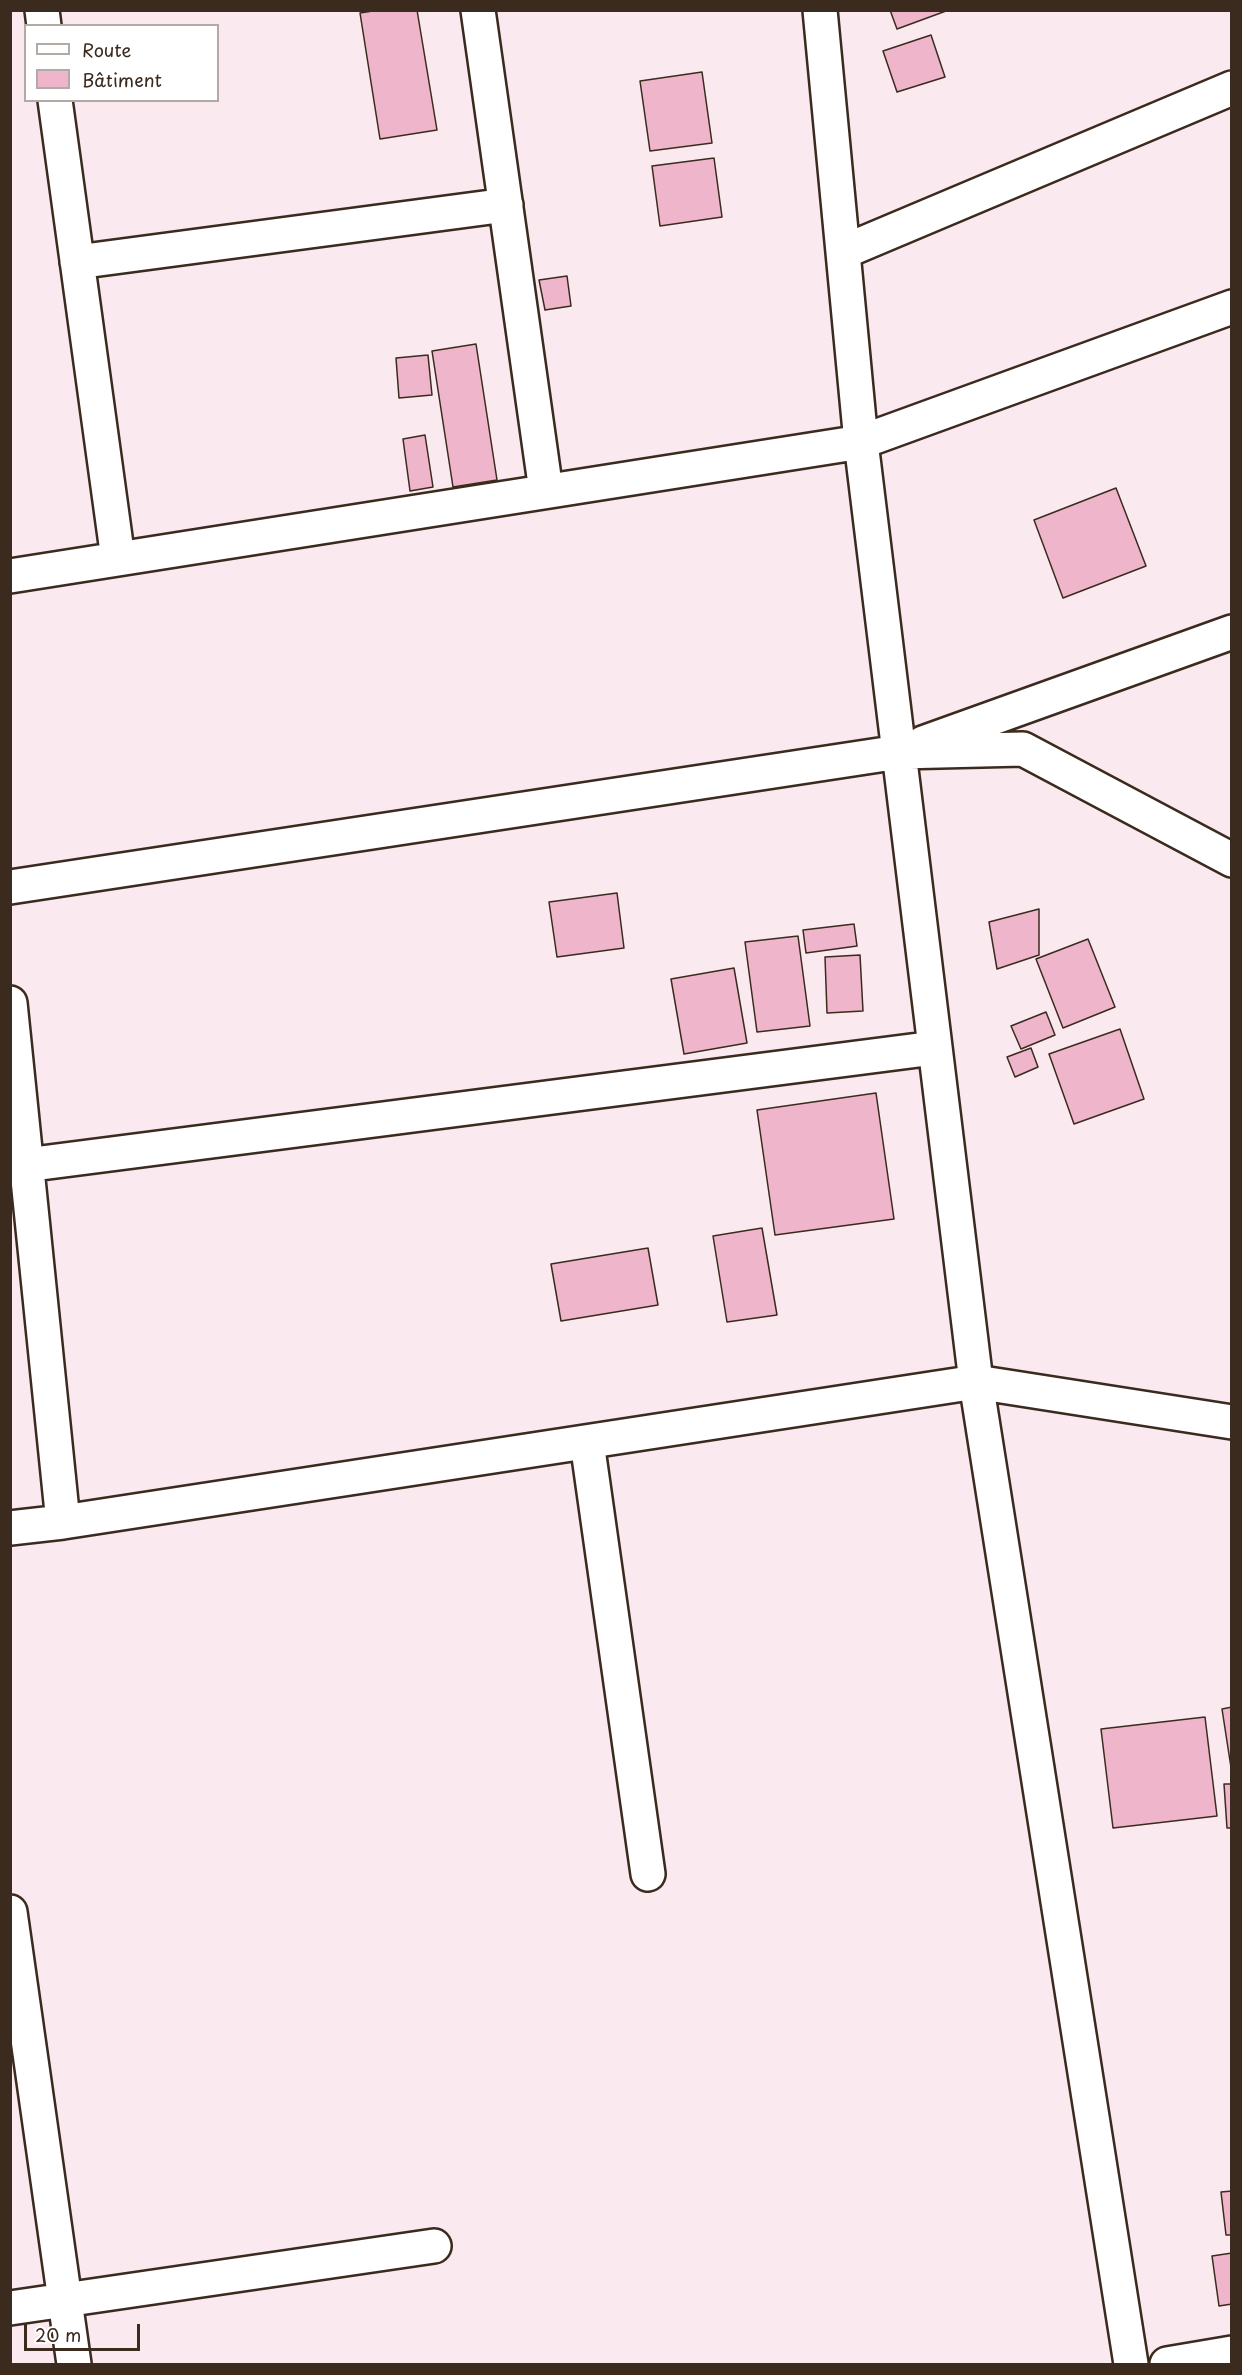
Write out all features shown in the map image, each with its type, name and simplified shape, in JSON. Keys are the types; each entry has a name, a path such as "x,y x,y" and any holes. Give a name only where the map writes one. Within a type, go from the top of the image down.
{"street":[{"path":"478,10 546,491"},
{"path":"820,10 861,442 976,1382 1131,2364"},
{"path":"843,252 1232,88"},
{"path":"55,102 118,559"},
{"path":"77,262 506,205"},
{"path":"10,576 861,442 1232,307"},
{"path":"899,752 1232,632"},
{"path":"10,887 899,752 1023,749 1232,860"},
{"path":"10,1003 18,1166 63,1522"},
{"path":"18,1166 934,1048"},
{"path":"10,1528 63,1522 976,1382 1232,1422"},
{"path":"587,1442 648,1874"},
{"path":"10,1912 74,2364"},
{"path":"10,2308 434,2246"},
{"path":"1167,2364 1232,2353"}],"building":[{"path":"379,10 417,10 437,130 380,139 360,13"},
{"path":"890,10 946,10 946,11 897,29"},
{"path":"931,35 945,77 897,92 883,51"},
{"path":"702,72 712,143 650,151 640,81"},
{"path":"714,158 722,217 660,226 652,166"},
{"path":"567,276 571,306 545,310 539,280"},
{"path":"476,344 497,480 453,487 432,351"},
{"path":"428,355 432,395 399,398 396,358"},
{"path":"425,435 433,487 410,491 403,439"},
{"path":"1116,488 1146,566 1063,598 1034,520"},
{"path":"617,893 624,948 557,957 549,902"},
{"path":"1039,909 1039,955 997,969 989,922"},
{"path":"854,924 857,946 806,953 803,930"},
{"path":"798,936 810,1026 757,1032 745,942"},
{"path":"1088,939 1115,1007 1063,1028 1036,959"},
{"path":"860,955 863,1011 827,1013 825,957"},
{"path":"734,968 747,1043 684,1054 671,979"},
{"path":"1046,1012 1055,1035 1021,1049 1011,1026"},
{"path":"1120,1029 1144,1099 1074,1124 1049,1054"},
{"path":"1031,1048 1038,1067 1015,1077 1007,1057"},
{"path":"876,1093 894,1219 775,1235 757,1110"},
{"path":"762,1228 777,1315 727,1322 713,1236"},
{"path":"648,1248 658,1305 561,1321 551,1264"},
{"path":"1232,1707 1232,1774 1222,1709"},
{"path":"1205,1717 1217,1816 1113,1828 1101,1729"},
{"path":"1224,1784 1232,1784 1232,1828 1227,1828"},
{"path":"1232,2191 1232,2235 1226,2235 1221,2192"},
{"path":"1232,2253 1232,2304 1219,2306 1212,2256"}]}
